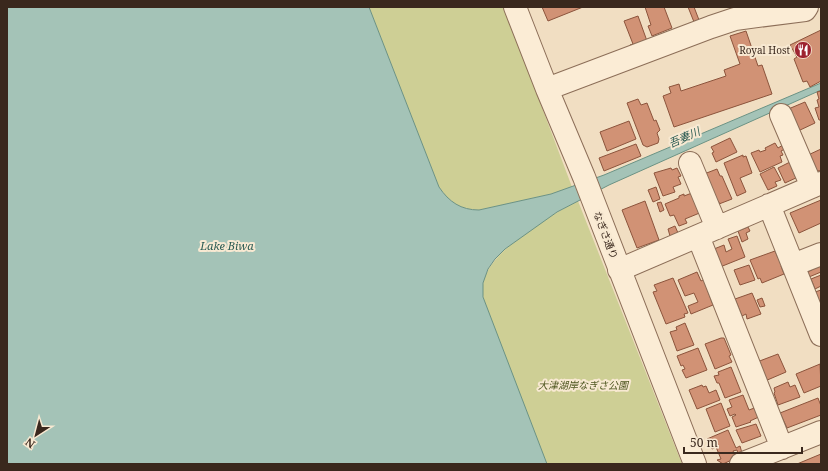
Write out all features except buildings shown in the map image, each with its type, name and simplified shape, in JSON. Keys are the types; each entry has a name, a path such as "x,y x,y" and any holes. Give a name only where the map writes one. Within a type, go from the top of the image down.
{"street":[{"name":"なぎさ通り","path":"515,7 584,177 695,464"},
{"path":"547,89 721,15 735,19 805,10 807,7"},
{"path":"619,270 816,185 781,115"},
{"path":"690,163 707,232 782,448"},
{"path":"769,205 819,326"},
{"path":"793,265 821,254"},
{"path":"741,464 821,432"}],"green space":[{"path":"369,7 504,7 572,187 551,194 479,210 467,209 451,201 439,187"},
{"name":"大津湖岸なぎさ公園","path":"578,201 682,464 547,464 486,309 483,285 487,272 495,260 507,248 552,215"}],"water":[{"name":"Lake Biwa","path":"7,7 369,7 439,187 451,201 461,207 473,210 479,210 551,194 604,175 821,83 821,90 609,185 557,212 505,249 495,259 488,269 483,283 483,297 547,464 7,464"}],"place":[{"name":"Royal Host","path":"803,50"}],"water label":[{"name":"吾妻川","path":"684,137"}]}
